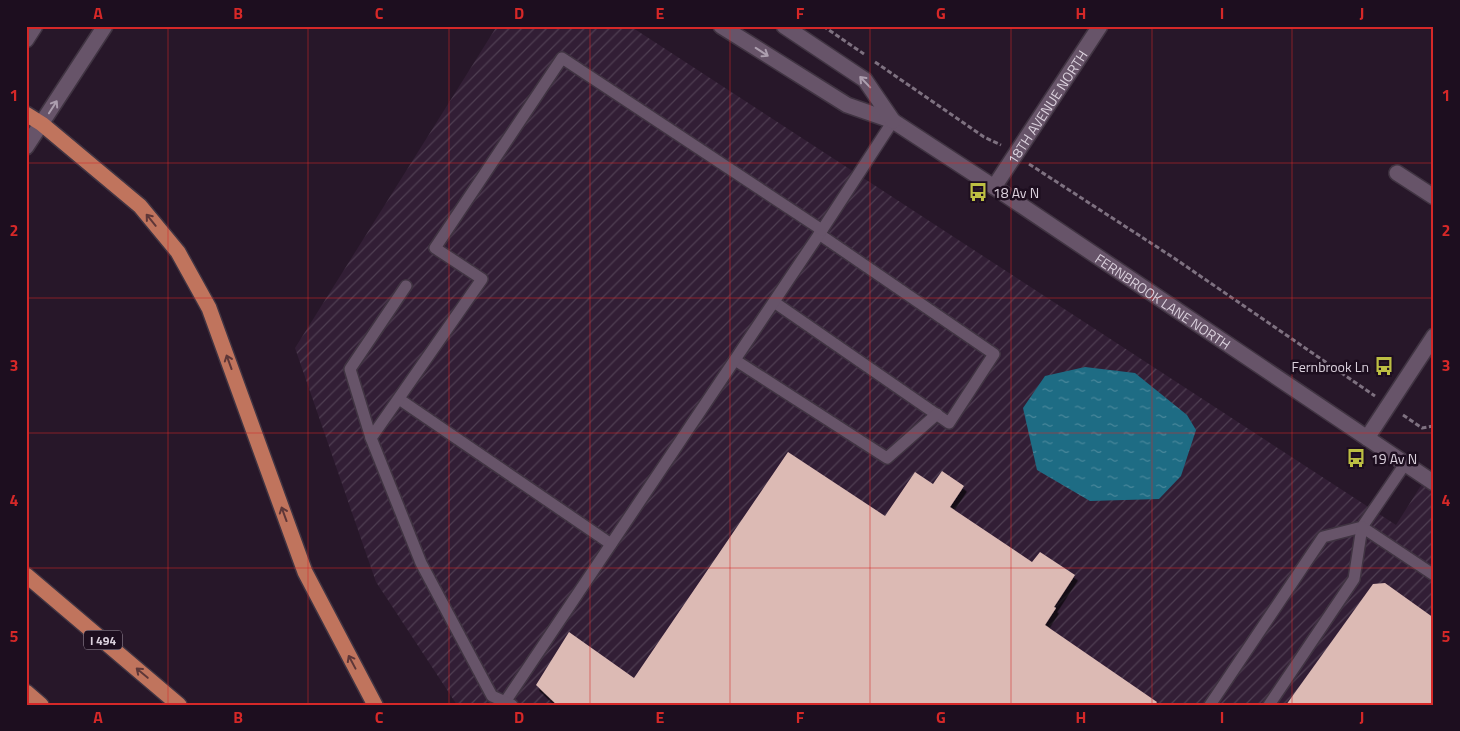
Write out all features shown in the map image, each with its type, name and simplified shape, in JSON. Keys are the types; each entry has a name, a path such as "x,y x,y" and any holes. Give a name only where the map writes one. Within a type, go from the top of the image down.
{"highway":[{"path":"26,114 42,124 140,206 178,252 209,308 305,572 375,705"},
{"name":"I 494","path":"26,576 179,705"},
{"path":"26,692 41,705"}],"street":[{"path":"26,40 35,26"},
{"path":"26,147 105,26"},
{"name":"FERNBROOK LANE NORTH","path":"721,26 847,105 893,121 1434,484"},
{"name":"FERNBROOK LANE NORTH","path":"784,26 865,80 893,121"},
{"name":"18TH AVENUE NORTH","path":"994,187 1100,26"},
{"path":"1397,173 1434,197"},
{"path":"1366,438 1434,336"}],"lane":[{"path":"371,438 482,279 435,248 562,58 821,232 994,354 950,422 774,302"},
{"path":"406,286 350,369 371,438 421,563 492,696 508,703 611,544 821,232 893,121"},
{"path":"735,360 887,458 938,414"},
{"path":"399,399 611,544"},
{"path":"1269,705 1354,579 1362,527 1405,464"},
{"path":"1210,705 1323,537 1362,527 1434,575"}],"path":[{"path":"823,26 984,137 1015,154 1174,258 1422,428 1434,426"}],"shaded area":[{"path":"497,26 630,26 1396,525 1434,465 1434,705 457,705 376,582 295,348"}],"water":[{"path":"1085,367 1135,373 1187,415 1196,430 1181,476 1159,499 1090,501 1037,470 1023,408 1045,376"}],"building":[{"path":"788,452 885,516 915,472 933,484 942,471 964,486 950,507 1032,562 1040,552 1075,575 1054,607 1056,608 1045,625 1157,702 1155,705 557,705 536,685 569,632 634,678"},
{"path":"1385,583 1434,618 1434,705 1286,705 1373,584"}],"place":[{"name":"18 Av N","path":"978,192"},
{"name":"Fernbrook Ln","path":"1384,366"},
{"name":"19 Av N","path":"1356,458"}]}
